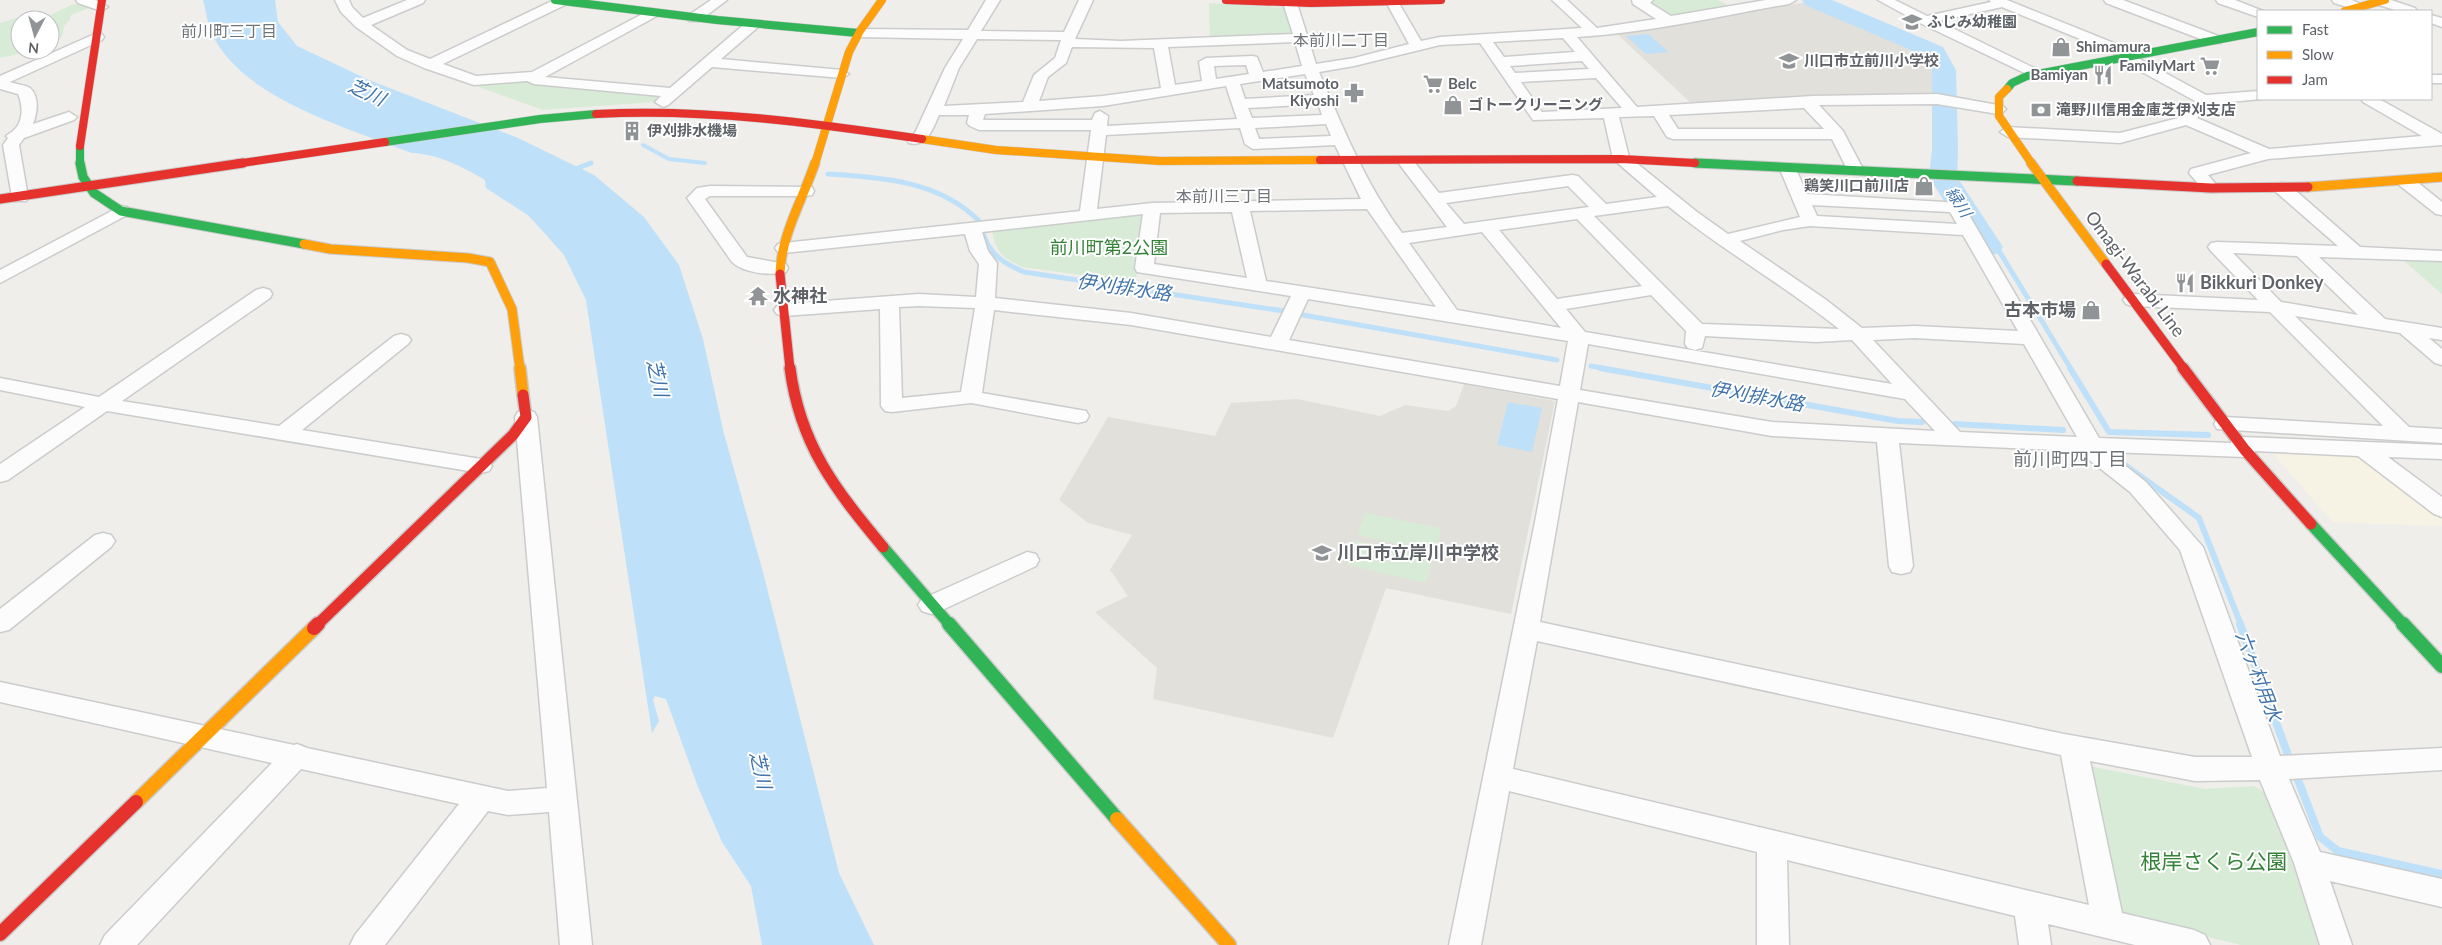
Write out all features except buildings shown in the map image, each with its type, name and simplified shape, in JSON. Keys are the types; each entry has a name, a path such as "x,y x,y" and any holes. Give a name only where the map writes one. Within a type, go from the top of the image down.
{"street":[{"path":"83,0 101,3 78,157 78,170 86,187 102,202 121,211 178,223 339,250 468,258 490,262 512,309 526,417 576,945"},
{"path":"342,0 346,9 361,24 402,53 474,81 535,76 652,13"},
{"path":"361,24 418,0"},
{"path":"694,18 720,0"},
{"path":"882,0 858,33 842,74 806,191 784,248 779,268 798,410 805,432 818,459 858,517 931,605 1120,823 1229,945"},
{"path":"916,140 921,136 935,109 952,68 974,35 993,0"},
{"path":"1029,107 1042,75 1061,60 1067,40 1086,0"},
{"path":"1226,0 1441,0"},
{"path":"1559,0 1594,32"},
{"path":"1646,0 1638,1 1670,22"},
{"path":"1724,0 1740,9"},
{"path":"935,109 941,111 1029,107 1145,96 1354,62 1440,41 1594,32 1670,22 1789,0"},
{"path":"1885,0 2035,74"},
{"path":"2111,0 2216,40"},
{"path":"2223,0 2257,13"},
{"path":"2339,0 2360,7"},
{"path":"2349,10 2381,0 2407,10"},
{"path":"429,65 559,1 694,18 858,33 974,35 1160,44 1301,38"},
{"path":"1289,1 1310,68 1350,162 1372,204 1451,315"},
{"path":"1392,1 1417,47"},
{"path":"1925,20 2000,1 2128,56 2204,100 2257,95"},
{"path":"653,111 753,24"},
{"path":"1484,39 1538,117 1808,103 1812,101 1945,100 1998,109 1999,97 2007,87 2019,79 2035,74 2257,32"},
{"path":"1567,34 1633,112"},
{"path":"0,83 97,37"},
{"path":"1160,44 1169,92"},
{"path":"1499,62 1586,56"},
{"path":"1210,86 1206,62 1252,60 1258,78"},
{"path":"709,62 842,74"},
{"path":"1511,78 1600,73"},
{"path":"535,76 534,80 673,93"},
{"path":"0,83 24,91 31,103 29,119 11,145 6,199 525,121 597,113 653,111 739,115 996,150 1160,162 1621,159 2210,188 2282,188 2442,177"},
{"path":"1232,83 1253,144 1341,140"},
{"path":"1145,96 1150,128"},
{"path":"1239,104 1323,99"},
{"path":"2008,132 2120,138 2187,120 2204,100"},
{"path":"2370,100 2441,140"},
{"path":"1088,214 1103,101"},
{"path":"1808,103 1837,134 1856,171"},
{"name":"Omagi-Warabi Line","path":"1998,109 2008,132 2243,447 2335,552 2442,666"},
{"path":"978,110 975,123 979,126 1150,128 1332,120"},
{"path":"1659,111 1673,134 1837,134"},
{"path":"1610,113 1621,159 1724,240 1818,303 1857,334 1944,429"},
{"path":"0,138 18,135 69,117"},
{"path":"2187,120 2267,154"},
{"path":"2210,188 2197,173 2267,154 2441,140"},
{"path":"1405,161 1459,230"},
{"path":"1787,168 1810,221"},
{"path":"1435,199 1572,180 1602,210"},
{"path":"2405,181 2441,209"},
{"path":"2282,188 2355,252"},
{"path":"779,268 740,261 733,254 714,223 698,204 696,198 703,192 710,191 806,191"},
{"path":"1801,199 1956,207 2032,338 2088,444 2138,487 2191,547 2270,768 2309,863 2336,945"},
{"path":"1398,239 1671,200"},
{"path":"784,248 1152,208 1372,204"},
{"path":"1240,207 1258,285"},
{"path":"1152,208 1144,268 1258,285 1295,306 1451,315 1909,392"},
{"path":"0,277 121,211"},
{"path":"1581,213 1696,330 1816,336 1915,332 2032,338"},
{"path":"1724,240 1783,225 1810,221 1970,230"},
{"path":"1466,945 1527,629 1579,337 1486,226"},
{"path":"971,397 985,303 988,264 974,242 972,227"},
{"path":"2403,434 2217,247 2442,256"},
{"path":"2303,251 2377,322"},
{"path":"1554,305 1656,289"},
{"path":"0,475 263,294"},
{"path":"784,310 919,300 985,303 1131,320 1277,344 1572,374 1772,429 1887,435 1944,429 2088,444 2362,448 2442,452"},
{"path":"2133,300 2275,307 2442,334"},
{"path":"889,302 892,406 971,397 1078,416"},
{"path":"1277,344 1295,306"},
{"path":"2406,328 2442,360"},
{"path":"1694,356 1696,330"},
{"path":"284,433 401,340"},
{"path":"0,384 103,404 481,466"},
{"path":"0,934 513,435 526,417"},
{"path":"2225,424 2442,436"},
{"path":"1887,435 1902,566"},
{"path":"2362,448 2442,509"},
{"path":"0,623 103,541"},
{"path":"931,605 1027,560"},
{"path":"1527,629 2073,747 2195,769 2270,768 2442,759"},
{"path":"0,692 204,735 508,803 562,799"},
{"path":"2073,747 2108,924"},
{"path":"116,945 297,756"},
{"path":"1498,777 2108,924 2183,944"},
{"path":"366,945 482,797"},
{"path":"1772,843 1773,945"},
{"path":"2309,863 2442,893"},
{"path":"2029,905 2035,945"}],"shaded area":[{"name":"川口市立前川小学校","path":"1812,2 1930,52 1937,69 1937,97 1694,106 1616,33 1785,5"},
{"name":"川口市立岸川中学校","path":"1464,384 1555,401 1511,614 1386,588 1333,738 1153,699 1157,668 1095,612 1128,596 1110,570 1132,535 1088,523 1059,500 1108,417 1215,436 1231,403 1297,399 1380,416 1405,405 1448,411 1456,406"},
{"path":"2266,446 2360,451 2442,517 2442,526 2333,522"}],"green space":[{"path":"1653,0 1718,0 1729,6 1730,9 1671,18 1643,2"},
{"path":"1209,3 1287,8 1295,35 1210,39"},
{"path":"73,4 85,5 89,8 71,15 70,20 64,26 63,35 60,39 60,10"},
{"path":"10,20 10,56 0,58 0,23"},
{"path":"529,81 663,95 654,102 543,110 479,87 481,84"},
{"name":"前川町第2公園","path":"1139,213 1144,215 1140,271 1132,282 1022,267 1000,253 995,243 992,229"},
{"path":"2402,259 2442,259 2442,294"},
{"path":"1365,513 1441,528 1435,552 1357,535"},
{"path":"1356,541 1433,558 1426,583 1347,565"},
{"name":"根岸さくら公園","path":"2084,765 2205,789 2254,786 2267,794 2322,945 2241,945 2122,916"}],"water":[{"name":"芝川","path":"203,0 275,0 278,22 297,46 369,80 516,137 594,175 644,217 679,265 703,339 724,434 763,572 839,873 874,945 762,945 751,886 722,842 698,787 666,699 655,696 653,700 659,721 652,733 586,300 564,255 529,216 486,188 485,180 477,175 441,159 412,153 327,121 298,108 245,75 225,54 210,30"},
{"path":"1648,34 1669,52 1646,54 1626,36"},
{"path":"1508,402 1542,408 1532,452 1497,445"}],"waterway":[{"name":"緑川","path":"1813,0 1935,52 1944,70 1945,150 1943,177 1988,247"},
{"name":"伊刈排水路","path":"643,145 669,159 705,163"},
{"path":"573,170 591,163 588,164"},
{"name":"伊刈排水路","path":"828,174 889,180 928,189 946,197 979,221"},
{"path":"1982,223 2071,369"},
{"name":"伊刈排水路","path":"983,233 989,247 998,257 1024,272 1284,311"},
{"name":"伊刈排水路","path":"1303,315 1557,360"},
{"name":"伊刈排水路","path":"1591,366 1607,369"},
{"name":"伊刈排水路","path":"1600,368 1898,421 1922,422"},
{"name":"伊刈排水路","path":"2070,368 2109,432 2208,435"},
{"name":"伊刈排水路","path":"1955,424 2063,430"},
{"name":"六ヶ村用水","path":"2115,458 2199,518 2241,625"},
{"name":"六ヶ村用水","path":"2240,624 2291,763"},
{"name":"六ヶ村用水","path":"2295,772 2320,837 2338,851 2442,874"}],"traffic: fast":[{"path":"555,0 717,20 858,33"},
{"path":"2007,89 2012,83 2027,76 2257,32"},
{"path":"385,142 540,119 596,114"},
{"path":"80,146 80,168 88,186 102,200 121,211 304,244"},
{"path":"1695,163 2077,181"},
{"path":"2311,524 2442,666"},
{"path":"883,547 1117,819"}],"traffic: slow":[{"path":"780,274 783,250 813,170 849,52 860,31 882,0"},
{"path":"2349,10 2385,0"},
{"path":"2007,89 1999,97 1999,116 2008,132 2106,264"},
{"path":"922,139 996,150 1160,161 1320,160"},
{"path":"2308,187 2442,177"},
{"path":"304,244 330,249 468,258 490,262 512,309 523,395"},
{"path":"136,802 314,628"},
{"path":"1117,819 1229,945"}],"traffic: jam":[{"path":"80,146 102,0"},
{"path":"1226,0 1311,3 1441,0"},
{"path":"596,114 678,112 760,117 922,139"},
{"path":"0,199 385,142"},
{"path":"1320,160 1621,159 1695,163"},
{"path":"2077,181 2211,188 2308,187"},
{"path":"2106,264 2245,450 2311,524"},
{"path":"780,274 794,396 805,433 812,449 830,478 850,507 883,547"},
{"path":"314,628 513,435 526,417 523,395"},
{"path":"0,934 136,802"}],"place":[{"name":"ふじみ幼稚園","path":"1912,22"},
{"name":"Shimamura","path":"2061,47"},
{"name":"川口市立前川小学校","path":"1789,61"},
{"name":"FamilyMart","path":"2210,66"},
{"name":"Bamiyan","path":"2103,75"},
{"name":"Belc","path":"1433,84"},
{"name":"Matsumoto Kiyoshi","path":"1354,93"},
{"name":"ゴトークリーニング","path":"1453,105"},
{"name":"滝野川信用金庫芝伊刈支店","path":"2041,110"},
{"name":"伊刈排水機場","path":"632,131"},
{"name":"鶏笑川口前川店","path":"1924,186"},
{"name":"Bikkuri Donkey","path":"2185,283"},
{"name":"水神社","path":"758,296"},
{"name":"古本市場","path":"2091,310"},
{"name":"川口市立岸川中学校","path":"1322,553"}],"district":[{"name":"前川町三丁目","path":"229,31"},
{"name":"本前川二丁目","path":"1341,40"},
{"name":"本前川三丁目","path":"1224,196"},
{"name":"前川町四丁目","path":"2070,459"}]}
